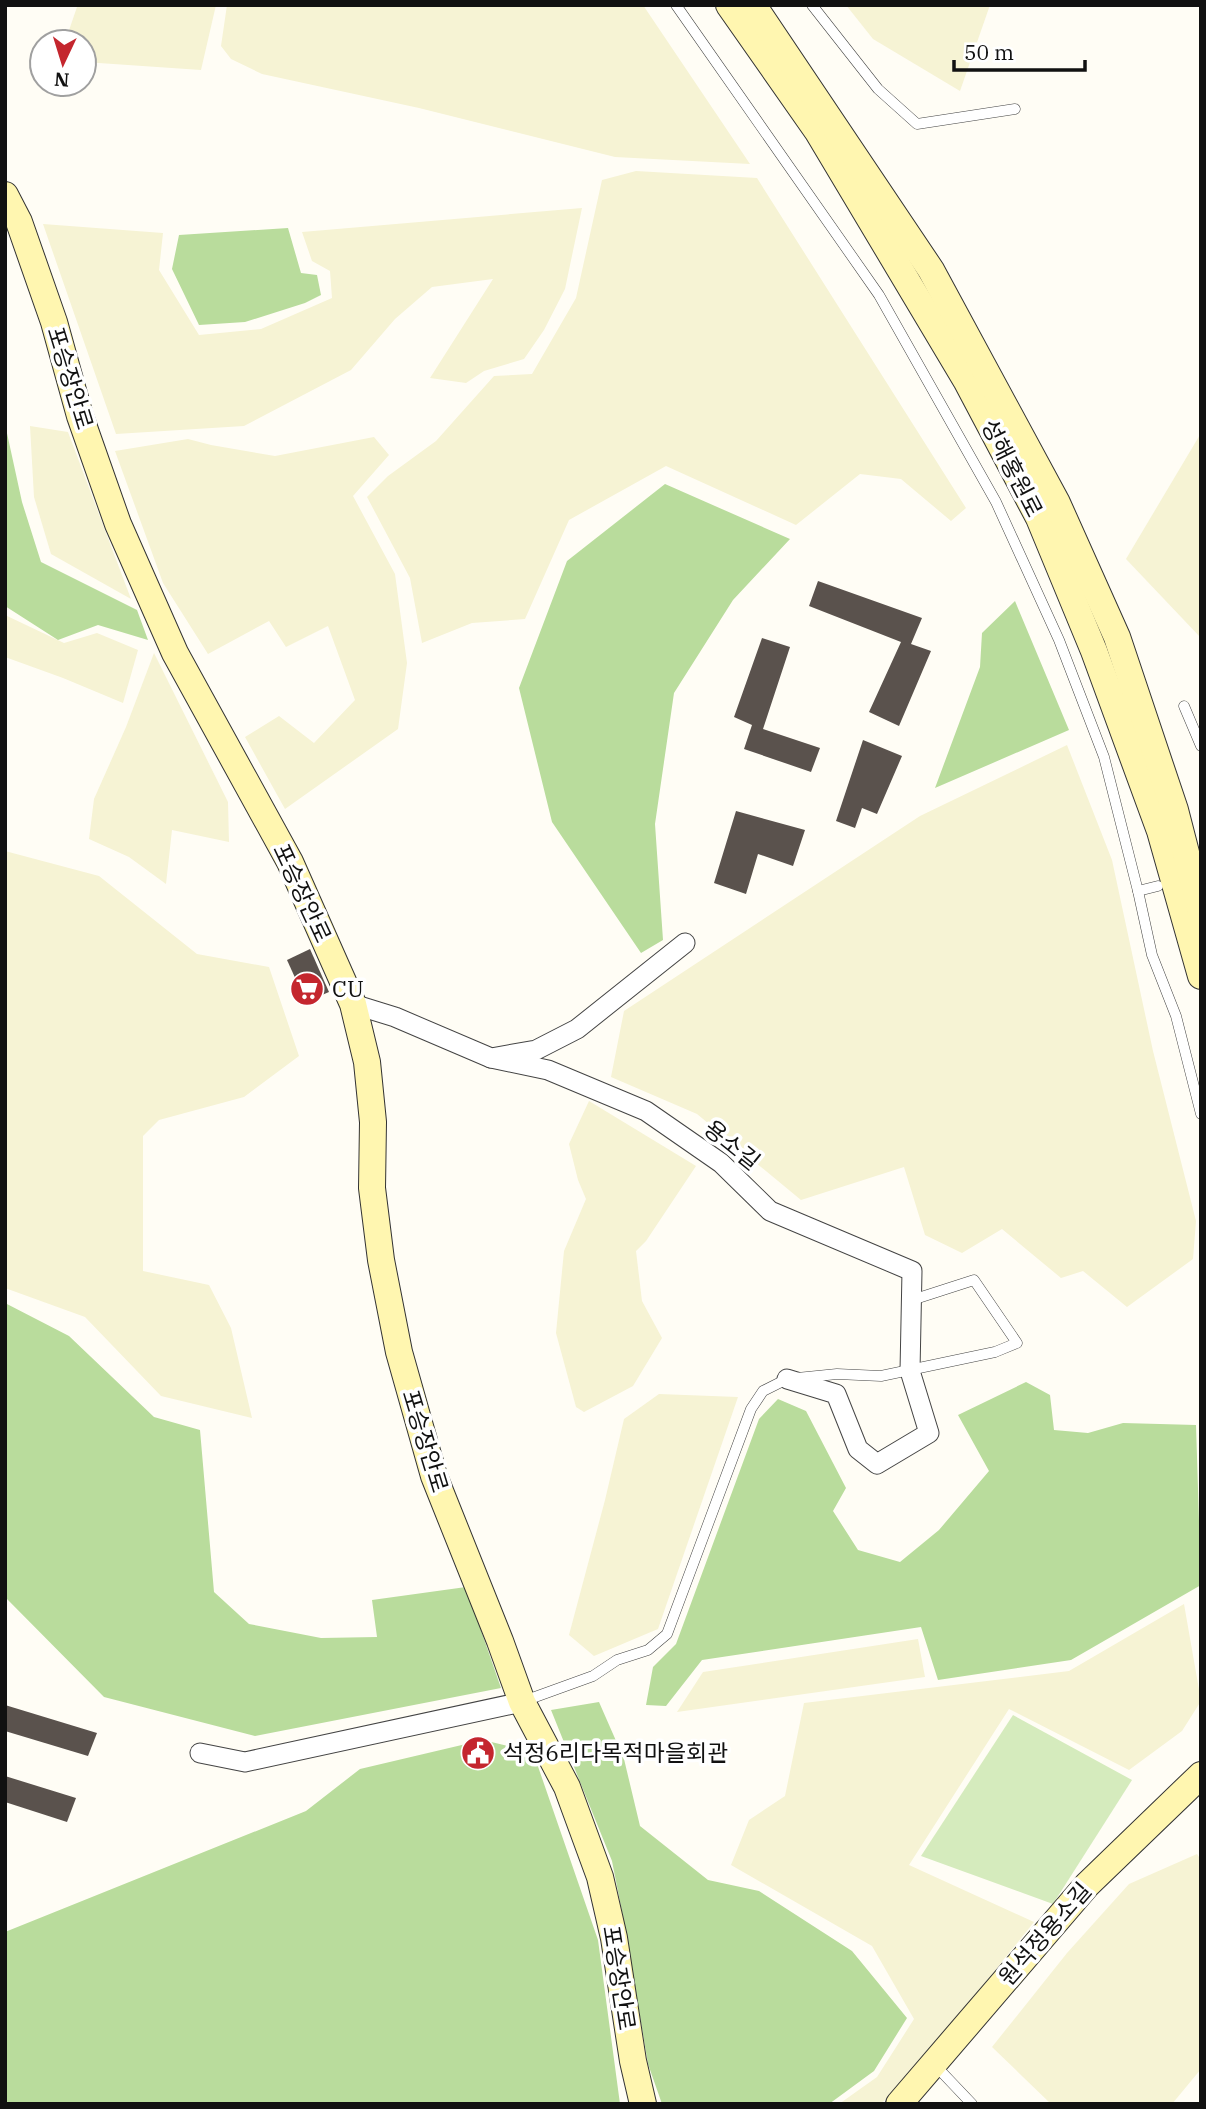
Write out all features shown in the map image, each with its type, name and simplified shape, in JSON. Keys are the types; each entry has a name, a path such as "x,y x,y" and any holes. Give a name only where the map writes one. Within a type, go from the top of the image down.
{"street":[{"name":"성해홍원로","path":"729,5 818,132 966,380 1038,518 1094,651 1160,831 1201,976"},
{"name":"성해홍원로","path":"753,5 931,270 1057,503 1117,637 1175,810 1201,911"},
{"name":"포승장안로","path":"5,195 19,222 54,321 80,416 118,524 175,653 290,862 353,1004 367,1062 373,1122 372,1188 381,1260 399,1352 434,1476 522,1702 567,1787 600,1877 614,1938 633,2062 643,2104"},
{"path":"491,1058 536,1050 577,1029 685,943"},
{"name":"용소길","path":"353,1004 395,1017 491,1058 548,1070 646,1111 721,1163 770,1211 912,1271 910,1371 929,1433 877,1464 859,1449 836,1394 787,1379"},
{"path":"200,1753 245,1762 522,1702"},
{"name":"원석정용소길","path":"900,2104 1087,1885 1201,1774"}],"lane":[{"path":"676,5 879,295 996,502 1059,640 1104,757 1152,955 1176,1016 1201,1114"},
{"path":"812,5 878,89 917,124 1015,109"},
{"path":"1184,706 1201,746"},
{"path":"1138,891 1158,886"},
{"path":"522,1702 593,1676 617,1660 648,1650 667,1634 751,1409 763,1391 787,1379 837,1374 881,1376 910,1371 995,1352 1017,1343 974,1280 911,1300"},
{"path":"934,2064 972,2104"}],"shaded area":[{"path":"74,5 216,5 201,70 98,63 98,28 70,28 77,7"},
{"path":"227,5 643,5 750,164 615,157 419,108 262,74 231,59 221,46"},
{"path":"846,5 990,5 960,91 873,39"},
{"path":"636,171 757,178 966,508 951,521 901,479 860,474 796,525 666,466 569,520 525,619 472,623 422,643 410,578 367,497 388,476 436,441 494,376 532,374 576,298 602,180"},
{"path":"582,208 565,289 544,330 524,359 484,371 466,383 430,378 493,279 432,287 395,319 351,370 244,426 116,434 43,224 163,233 159,270 199,335 261,329 332,298 330,271 312,261 302,232"},
{"path":"30,426 68,432 131,599 51,554 34,497"},
{"path":"1201,433 1201,638 1126,559"},
{"path":"374,437 389,455 353,496 395,574 407,663 398,729 285,809 245,737 279,716 314,743 355,700 328,626 286,647 269,621 208,654 163,583 115,451 188,439 275,456"},
{"path":"5,615 64,643 97,633 138,650 123,703 5,657"},
{"path":"154,653 228,802 229,842 172,830 166,884 129,857 89,839 94,799 126,727"},
{"path":"1067,745 1112,860 1153,1051 1196,1221 1193,1259 1127,1307 1083,1271 1061,1278 1002,1229 962,1253 925,1235 904,1167 801,1200 697,1114 611,1077 624,1011 920,816"},
{"path":"5,851 99,876 197,954 269,967 299,1056 244,1097 159,1120 143,1136 143,1271 209,1285 231,1328 252,1418 161,1396 85,1317 5,1288"},
{"path":"589,1101 696,1166 646,1241 636,1251 642,1301 662,1338 633,1386 584,1412 576,1407 556,1333 564,1251 586,1199 569,1144"},
{"path":"659,1394 738,1397 658,1629 594,1656 569,1635 624,1419"},
{"path":"1184,1604 1201,1701 1182,1731 1129,1770 1009,1709 909,1865 1034,1922 944,2034 884,2101 879,2104 839,2104 877,2077 914,2019 872,1946 731,1865 749,1820 785,1796 804,1703 1069,1671"},
{"path":"918,1639 925,1677 677,1712 703,1672"},
{"path":"1197,1854 1201,1860 1201,2069 1172,2104 1051,2104 992,2047 1067,1953 1129,1884"}],"green space":[{"path":"288,228 301,273 317,275 321,295 305,303 245,322 199,325 172,269 179,235"},
{"path":"5,424 22,502 41,562 137,610 148,640 98,625 58,640 5,606"},
{"path":"665,484 790,539 733,600 674,693 655,824 663,940 641,953 552,822 519,688 567,561"},
{"path":"1015,601 1069,730 935,788 980,667 982,633"},
{"path":"5,1303 69,1336 154,1417 200,1430 214,1592 249,1624 321,1638 377,1637 372,1600 466,1587 501,1688 255,1736 104,1697 5,1597"},
{"path":"1026,1382 1050,1395 1054,1430 1088,1433 1123,1423 1196,1425 1201,1585 1071,1660 938,1680 921,1627 702,1660 666,1706 646,1705 653,1667 676,1644 759,1419 778,1399 806,1411 846,1488 833,1511 858,1550 900,1562 939,1530 989,1471 958,1415"},
{"path":"599,1702 624,1759 640,1826 708,1880 759,1891 852,1951 907,2018 874,2071 829,2104 662,2104 648,2064 612,1861 551,1710"},
{"path":"1013,1715 1132,1780 1053,1904 921,1856"},
{"path":"483,1740 533,1752 598,1940 620,2104 5,2104 5,1932 306,1811 360,1769"}],"building":[{"path":"818,581 922,618 911,644 931,651 899,726 869,712 901,642 809,606"},
{"path":"762,638 790,647 763,729 820,748 811,772 744,749 752,725 734,717"},
{"path":"863,740 902,756 877,814 862,808 855,828 836,821"},
{"path":"736,811 805,830 793,866 758,854 746,894 714,883"},
{"path":"310,949 329,992 306,1002 287,960"},
{"path":"5,1705 97,1733 88,1756 5,1731"},
{"path":"5,1776 76,1798 67,1822 5,1802"}],"place":[{"name":"CU","path":"307,989"},
{"name":"석정6리다목적마을회관","path":"478,1753"}]}
